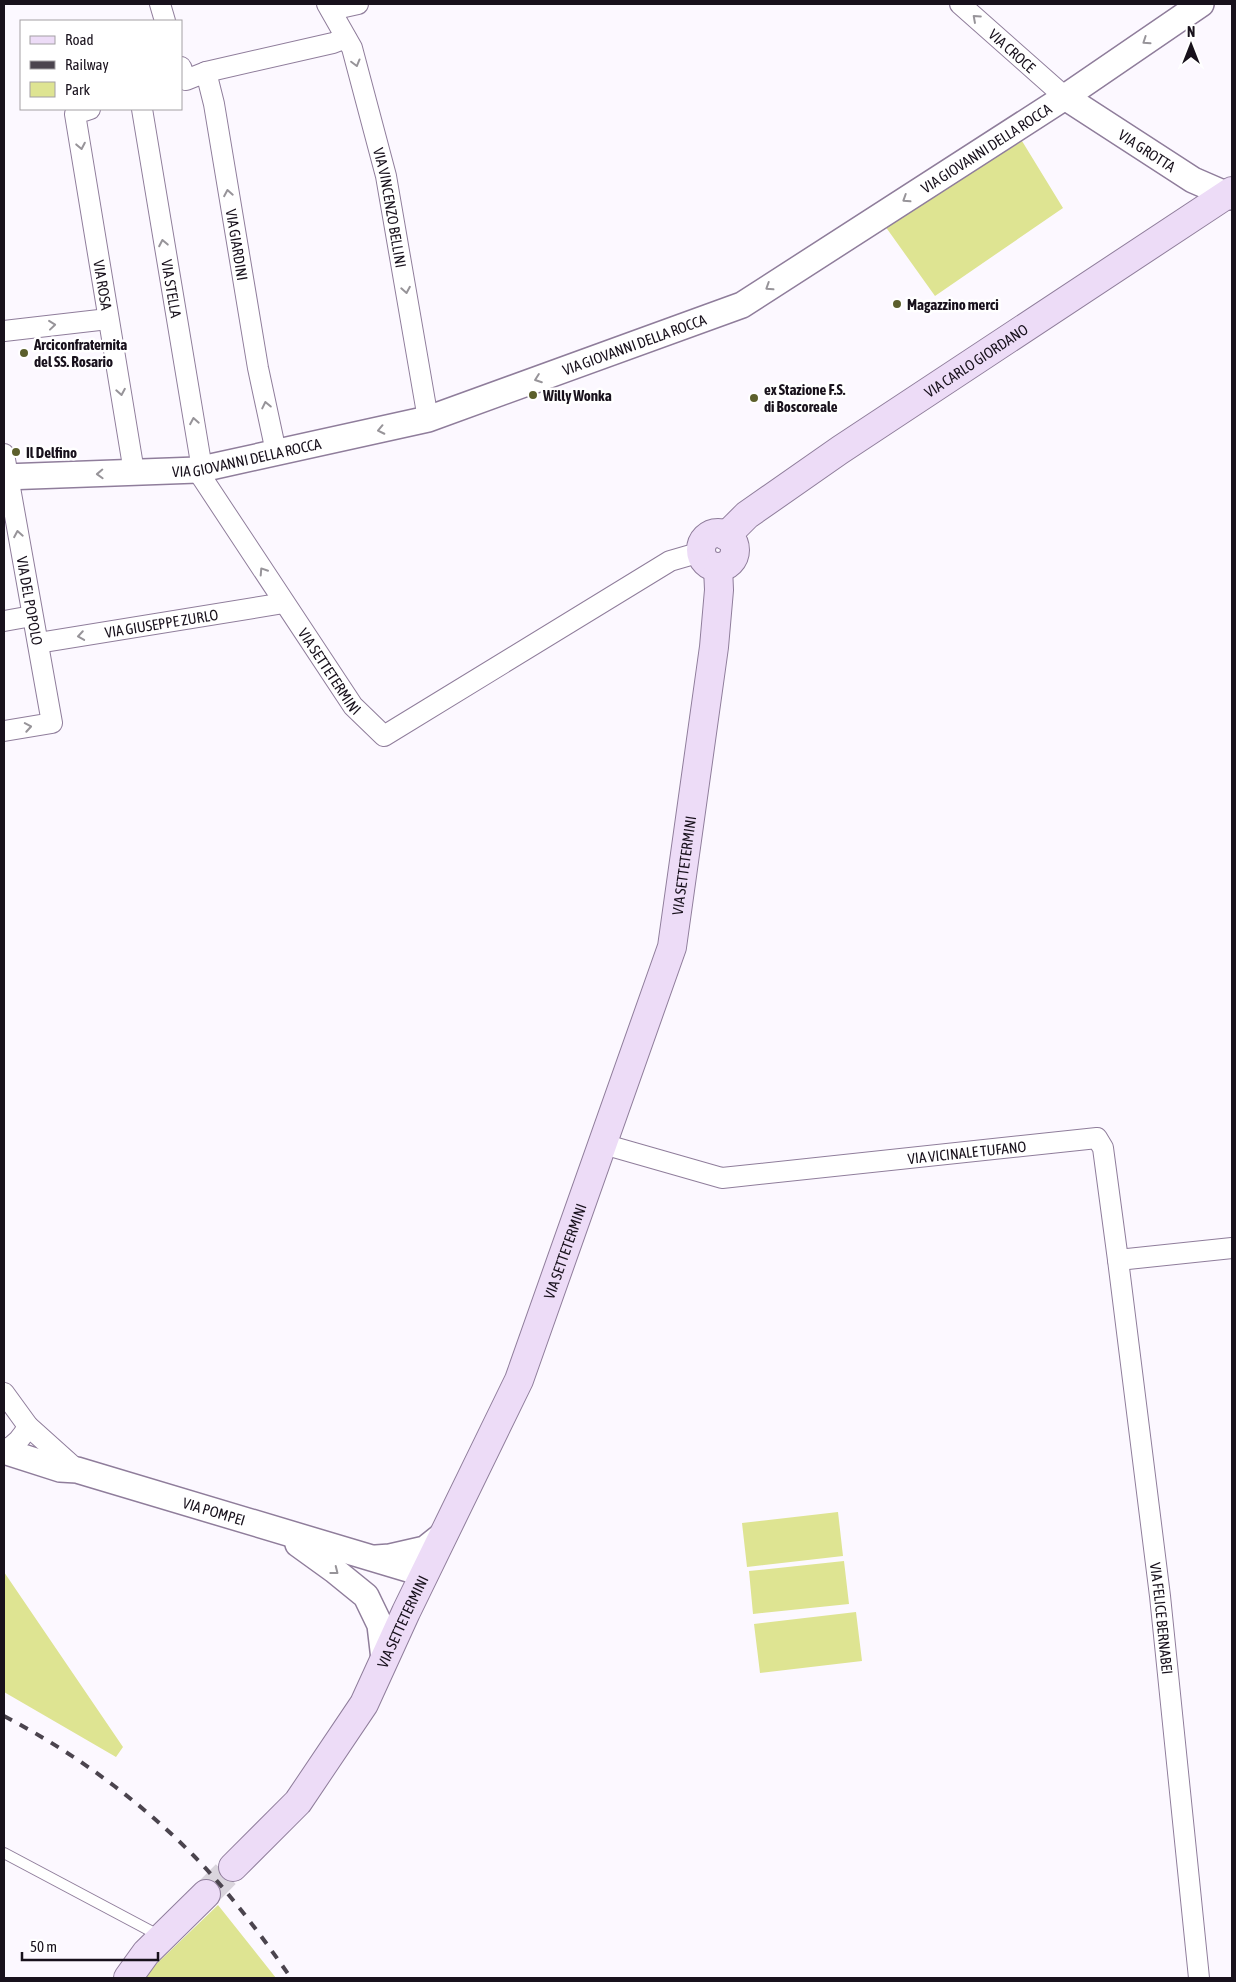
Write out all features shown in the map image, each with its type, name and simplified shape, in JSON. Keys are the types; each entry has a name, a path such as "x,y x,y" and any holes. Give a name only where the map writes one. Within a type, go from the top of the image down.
{"main road":[{"name":"VIA CARLO GIORDANO","path":"709,560 728,564 734,555 733,544 726,536 747,515 840,450 1230,194"},
{"name":"VIA SETTETERMINI","path":"233,1867 298,1802 364,1704 444,1533 519,1380 604,1144 672,947 714,647 719,590 709,560"},
{"path":"128,1978 146,1953 206,1894"}],"street":[{"path":"160,4 165,20"},
{"path":"329,7 358,4"},
{"name":"VIA CROCE","path":"960,4 1065,97"},
{"name":"VIA GIOVANNI DELLA ROCCA","path":"5,469 134,472 200,469 428,420 742,305 1065,97 1201,4"},
{"name":"VIA VINCENZO BELLINI","path":"329,7 352,48 386,176 428,420"},
{"path":"183,76 333,44 346,38"},
{"name":"VIA GIARDINI","path":"206,72 214,104 258,368 276,452"},
{"name":"VIA GROTTA","path":"1065,97 1189,177 1230,194"},
{"name":"VIA ROSA","path":"87,110 75,114 134,472"},
{"name":"VIA STELLA","path":"142,110 200,469"},
{"path":"4,331 108,319"},
{"name":"VIA DEL POPOLO","path":"4,731 52,723 5,469"},
{"name":"VIA SETTETERMINI","path":"200,469 284,603 353,706 384,736 670,561 709,560"},
{"name":"VIA GIUSEPPE ZURLO","path":"38,643 284,603"},
{"path":"4,621 32,616"},
{"name":"VIA VICINALE TUFANO","path":"604,1144 722,1178 1097,1138 1103,1148 1118,1260"},
{"path":"1118,1260 1232,1248"},
{"name":"VIA FELICE BERNABEI","path":"1118,1260 1160,1596 1199,1978"},
{"path":"4,1393 23,1436 15,1445 4,1451"},
{"path":"17,1420 77,1470"},
{"name":"VIA POMPEI","path":"4,1451 60,1469 77,1470 425,1574"},
{"path":"282,1532 366,1596 380,1625 384,1659"},
{"path":"368,1558 390,1557 425,1549 444,1533"}],"lane":[{"path":"4,1853 162,1937"}],"green space":[{"path":"1022,141 1063,208 935,296 885,226"},
{"path":"838,1512 843,1556 747,1567 742,1523"},
{"path":"844,1561 849,1604 753,1614 749,1571"},
{"path":"4,1572 123,1747 116,1757 4,1692"},
{"path":"856,1612 862,1661 760,1673 754,1624"},
{"path":"218,1905 276,1978 143,1978 147,1973"}],"tunnel":[{"path":"206,1894 233,1867"}],"railway":[{"path":"4,1716 80,1761 128,1797 173,1835 233,1900 291,1978"}],"place":[{"name":"Magazzino merci","path":"897,304"},
{"name":"Arciconfraternita del SS. Rosario","path":"24,353"},
{"name":"Willy Wonka","path":"533,395"},
{"name":"ex Stazione F.S. di Boscoreale","path":"754,398"},
{"name":"Il Delfino","path":"16,452"}]}
